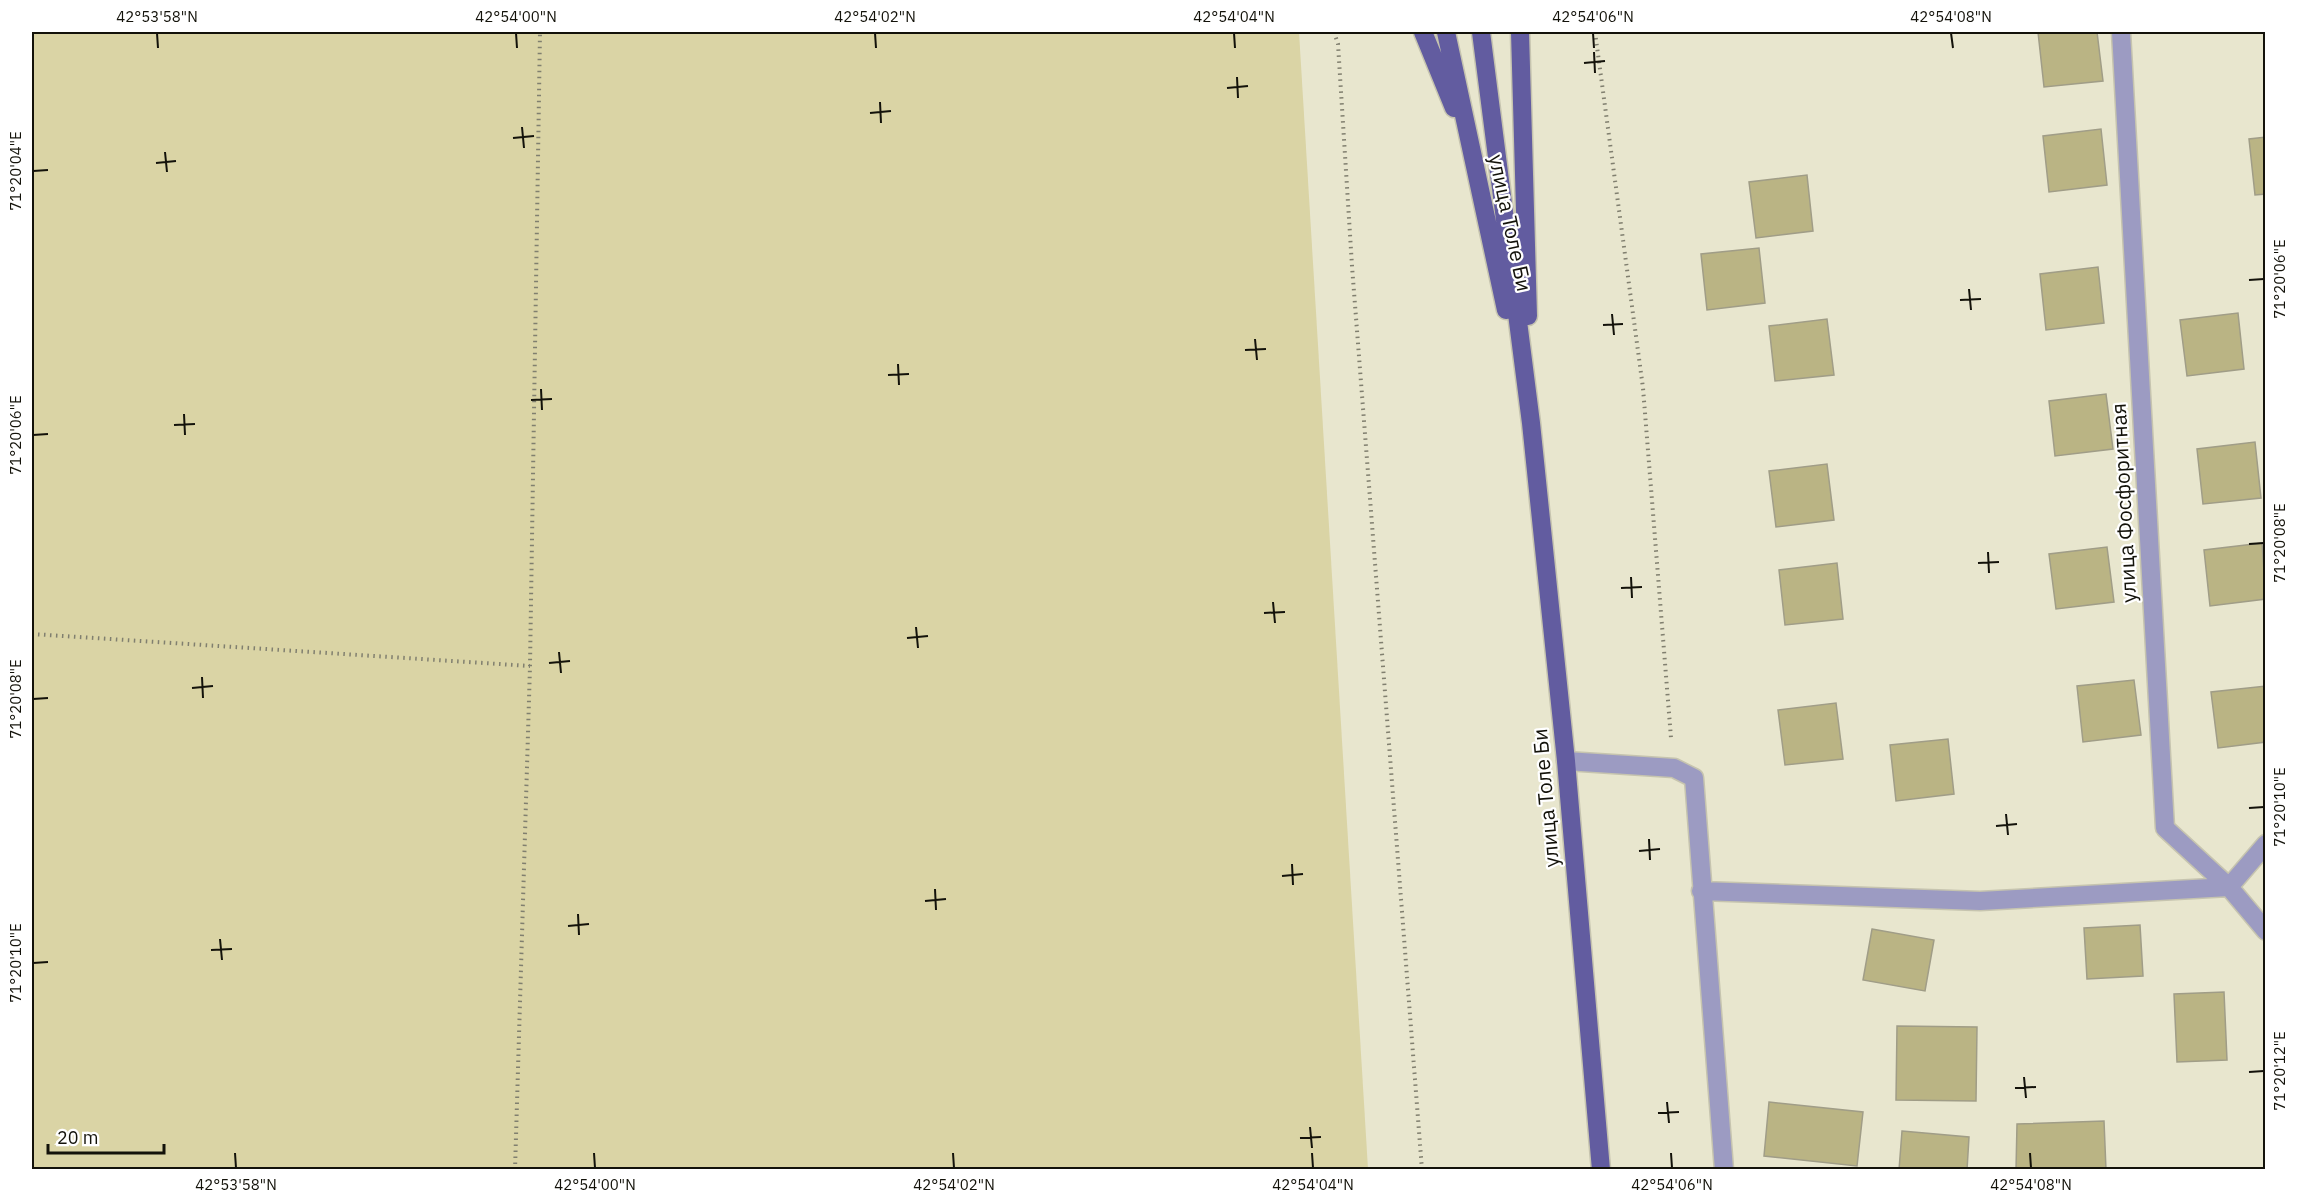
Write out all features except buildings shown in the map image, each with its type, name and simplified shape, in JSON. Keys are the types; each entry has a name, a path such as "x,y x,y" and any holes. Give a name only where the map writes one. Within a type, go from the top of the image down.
{"main road":[{"path":"1423,32 1471,151"},
{"name":"улица Толе Би","path":"1446,32 1531,423"},
{"name":"улица Толе Би","path":"1481,32 1531,423 1566,761 1601,1170"},
{"path":"1520,32 1531,423"}],"street":[{"name":"улица Фосфоритная","path":"2121,32 2164,828 2229,887 2265,931"},
{"path":"1566,761 1674,768 1694,778 1724,1170"},
{"path":"1701,891 1980,901 2229,887 2265,844"}],"path":[{"path":"515,1170 530,666 540,32"},
{"path":"1334,32 1338,44 1358,348 1422,1170"},
{"path":"1594,32 1643,388 1674,768"},
{"path":"32,634 530,666"}],"shaded area":[{"path":"32,32 1299,32 1368,1169 32,1169"}]}
